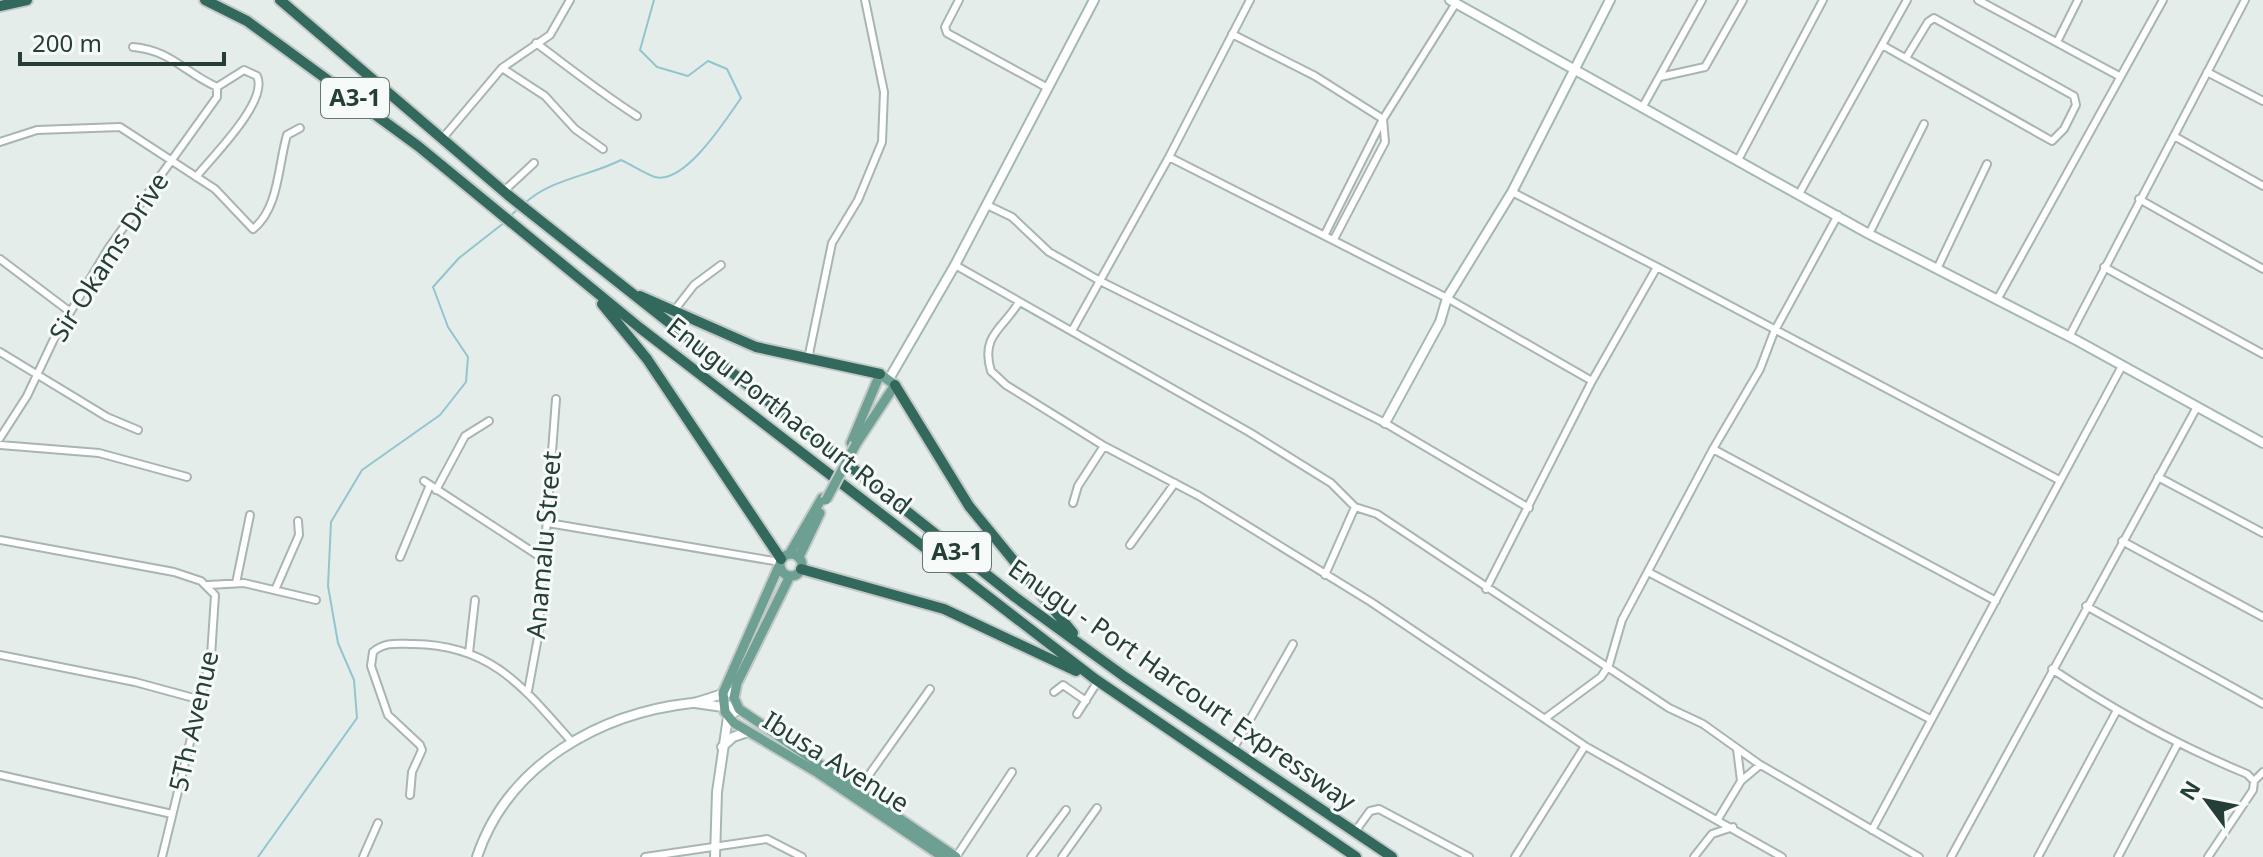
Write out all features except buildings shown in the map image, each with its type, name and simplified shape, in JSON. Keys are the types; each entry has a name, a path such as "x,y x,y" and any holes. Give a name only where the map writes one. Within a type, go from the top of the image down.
{"highway":[{"path":"0,6 26,0"},
{"name":"Enugu Porthacourt Road","path":"205,0 247,21 319,71 585,284 1096,680 1356,857"},
{"name":"Enugu - Port Harcourt Expressway","path":"280,0 540,221 860,476 1087,650 1392,857"},
{"path":"585,284 647,359 786,560"},
{"path":"630,292 756,347 888,379 969,506 1087,650"},
{"path":"801,569 944,609 1096,680"}],"main road":[{"path":"715,857 726,712 723,693 786,560 824,499 888,379 955,265 1094,0"},
{"path":"1385,423 1440,322 1447,298 1512,192 1610,0"},
{"path":"1453,2 1577,68 1642,108 1869,234 2069,337 2263,443"},
{"path":"854,443 888,379"},
{"path":"694,703 726,712 737,707 734,692 762,627 790,576 801,569 786,560"},
{"path":"786,560 790,576"},
{"path":"477,857 510,799 536,769 571,741 648,708 694,703 734,692"},
{"name":"Ibusa Avenue","path":"737,707 956,857"},
{"name":"Ibusa Avenue","path":"726,712 748,732 818,773 943,857"},
{"path":"721,748 736,735 748,732"}],"street":[{"path":"442,139 502,68 554,30 570,0"},
{"path":"808,359 832,243 858,200 882,142 884,92 865,0"},
{"path":"959,0 945,27 947,33 1046,87"},
{"path":"1073,329 1102,282 1250,0"},
{"path":"1642,108 1702,0"},
{"path":"1660,77 1705,67 1743,0"},
{"path":"1738,160 1823,0"},
{"path":"1799,194 1907,0"},
{"path":"1978,0 1990,3 2119,76"},
{"path":"2057,42 2078,0"},
{"path":"1997,300 2163,0"},
{"path":"2069,337 2245,0"},
{"path":"1325,234 1383,119 1453,2"},
{"path":"1882,45 2052,141 2064,129 2076,105 2074,96 1934,18 1928,22 1906,58"},
{"path":"1232,34 1315,76 1383,119"},
{"path":"536,43 580,79 637,116"},
{"path":"133,47 154,48 217,87 244,70 257,76 260,83 252,106 196,177"},
{"path":"502,68 545,96 575,129 603,149"},
{"path":"2207,72 2263,101"},
{"name":"Sir Okams Drive","path":"0,438 37,377 69,311 119,233 216,102 217,87"},
{"path":"1334,239 1385,142 1383,119"},
{"path":"1869,234 1924,124"},
{"path":"0,142 37,130 110,125 131,132 215,189 251,228 261,223 273,198 287,135 300,128"},
{"path":"2174,136 2263,186"},
{"path":"1169,157 1447,298 1592,381"},
{"path":"506,193 534,163"},
{"path":"1937,269 1987,164"},
{"path":"1512,192 2059,480"},
{"path":"2139,199 2263,269"},
{"path":"987,205 1012,217 1049,252 1102,282 1385,423 1529,508"},
{"path":"1547,717 1607,668 1622,620 1650,573 1713,449 1760,369 1774,332 1838,215"},
{"path":"0,259 69,311"},
{"path":"673,312 694,285 721,265"},
{"path":"955,265 1073,329 1331,483 1355,507 1377,514 1669,708 1703,724 1760,765 1919,857"},
{"path":"1486,589 1592,381 1657,267"},
{"path":"2104,267 2263,354"},
{"path":"1019,302 1007,320 992,333 988,355 991,371 1006,385 1325,575 1547,717 1585,746 1782,857"},
{"path":"0,352 107,417 138,430"},
{"path":"1872,830 2122,366"},
{"name":"Anamalu Street","path":"528,691 538,637 556,399"},
{"path":"1951,857 2197,407"},
{"path":"400,557 430,486 465,436 489,421"},
{"path":"0,445 99,453 187,477"},
{"path":"1073,503 1078,486 1104,446"},
{"path":"1713,449 1996,601"},
{"path":"2158,477 2263,533"},
{"path":"1130,545 1175,483"},
{"path":"430,486 545,560"},
{"path":"1325,575 1355,507"},
{"path":"236,583 250,515"},
{"path":"275,590 299,535 298,521"},
{"path":"548,523 786,560"},
{"path":"0,540 174,572 208,585 236,583 316,600"},
{"path":"2122,541 2263,617"},
{"path":"1650,573 1930,719"},
{"name":"5Th Avenue","path":"162,857 201,700 216,620 217,605 208,585"},
{"path":"469,653 475,600"},
{"path":"2086,606 2263,704"},
{"path":"410,795 412,772 422,750 388,715 370,659 379,646 388,643 428,644 469,653 500,668 528,691 571,741"},
{"path":"1232,751 1293,644"},
{"path":"0,655 135,682 201,700"},
{"path":"2052,669 2116,712 2177,745 2247,774 2254,781"},
{"path":"1077,714 1096,680"},
{"path":"1054,692 1063,685 1086,701"},
{"path":"859,789 930,689"},
{"path":"2038,857 2116,712"},
{"path":"2118,857 2177,745"},
{"path":"1515,857 1585,746"},
{"path":"1737,749 1741,781"},
{"path":"1718,819 1741,781 1760,765"},
{"path":"956,857 1012,772"},
{"path":"2208,857 2253,790 2254,781 2263,772"},
{"path":"0,775 172,814"},
{"path":"1062,857 1097,808"},
{"path":"1354,833 1370,811 1379,809 1469,857"},
{"path":"1031,857 1066,810"},
{"path":"363,857 378,823"},
{"path":"1694,857 1712,834 1733,827"},
{"path":"645,857 767,839 802,857"}],"waterway":[{"path":"524,204 558,183 621,160 655,177 667,177 679,171 704,148 741,98 727,69 708,61 688,76 657,67 640,50 654,0"},
{"path":"509,217 519,208"},
{"path":"258,857 357,718 354,680 338,643 328,586 331,522 362,470 440,415 466,382 468,357 448,327 433,287 459,258 505,222"}]}
